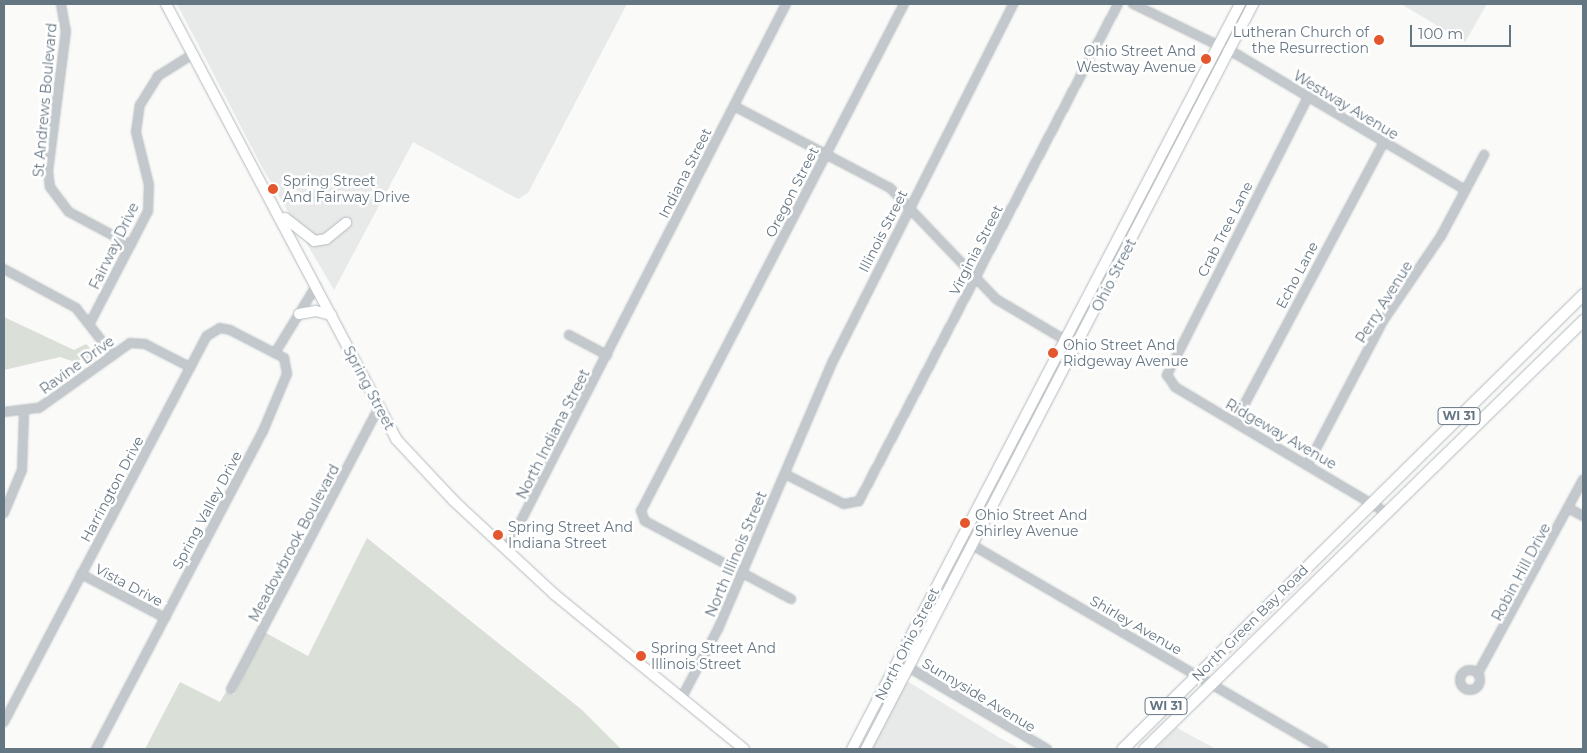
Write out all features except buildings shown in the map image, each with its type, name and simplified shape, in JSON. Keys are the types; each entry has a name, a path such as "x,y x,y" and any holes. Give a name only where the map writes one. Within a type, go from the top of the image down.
{"main road":[{"name":"WI 31","path":"1371,503 1583,294"},
{"name":"WI 31","path":"1387,512 1583,320"},
{"name":"North Green Bay Road","path":"1122,749 1371,503"},
{"name":"North Green Bay Road","path":"1144,749 1387,512"},
{"path":"1130,749 1137,736"}],"street":[{"name":"St Andrews Boulevard","path":"61,4 66,31 48,171 50,187 69,212 131,245"},
{"name":"Spring Street","path":"166,4 316,286 378,409 409,454 506,550 744,749"},
{"name":"Indiana Street","path":"607,354 786,4"},
{"name":"Oregon Street","path":"742,572 645,521 643,509 904,4"},
{"name":"Illinois Street","path":"784,474 833,360 909,207 1014,4"},
{"name":"Virginia Street","path":"784,474 852,505 859,501 1118,4"},
{"name":"Westway Avenue","path":"1133,4 1229,50 1465,190"},
{"name":"Ohio Street","path":"962,539 1240,4"},
{"name":"Ohio Street","path":"972,544 1077,347 1253,4"},
{"name":"Fairway Drive","path":"90,323 131,245 150,202 136,132 140,105 158,76 192,55"},
{"name":"Crab Tree Lane","path":"1167,373 1308,97"},
{"path":"734,106 878,180 909,207 1006,308 1077,347"},
{"name":"Echo Lane","path":"1235,422 1384,142"},
{"path":"1162,153 1173,159"},
{"name":"Perry Avenue","path":"1308,464 1383,321 1441,236 1484,155"},
{"path":"272,203 300,234 314,241 326,240 346,223"},
{"path":"1117,241 1128,248"},
{"path":"4,269 76,308 90,323 113,355"},
{"path":"276,353 316,286"},
{"path":"299,314 316,310 331,315"},
{"name":"Harrington Drive","path":"4,722 207,336 220,328 276,353"},
{"path":"569,335 607,354"},
{"name":"Ravine Drive","path":"4,412 24,412 39,408 113,355 139,342 190,368"},
{"name":"Spring Valley Drive","path":"96,749 263,431 287,374 287,361 276,353"},
{"name":"North Indiana Street","path":"506,550 607,354"},
{"name":"Ridgeway Avenue","path":"1167,373 1176,387 1387,512"},
{"path":"1033,403 1044,409"},
{"name":"Meadowbrook Boulevard","path":"232,688 378,409"},
{"path":"4,513 22,470 24,412"},
{"path":"1001,466 1011,472"},
{"name":"North Illinois Street","path":"682,697 742,572 784,474"},
{"name":"Robin Hill Drive","path":"1478,673 1583,480"},
{"path":"1568,508 1583,516"},
{"name":"Shirley Avenue","path":"962,539 1323,749"},
{"name":"North Ohio Street","path":"852,749 962,539"},
{"name":"North Ohio Street","path":"866,749 972,544"},
{"path":"742,572 790,598"},
{"name":"Vista Drive","path":"81,574 165,618"},
{"name":"Sunnyside Avenue","path":"898,661 1047,749"},
{"path":"860,735 872,739"}],"shaded area":[{"path":"177,4 627,4 528,193 518,199 413,142 334,290 263,169"},
{"path":"1401,4 1487,4 1465,42"},
{"path":"4,317 74,350 86,344 98,356 78,363 60,357 4,370"},
{"path":"367,538 582,710 621,749 145,749 180,682 220,702 226,692 234,695 264,632 308,656"},
{"path":"897,675 1000,738 1020,749 860,749"},
{"path":"1177,728 1216,749 1155,749"}],"place":[{"name":"Lutheran Church of the Resurrection","path":"1379,40"},
{"name":"Ohio Street And Westway Avenue","path":"1206,59"},
{"name":"Spring Street And Fairway Drive","path":"273,189"},
{"name":"Ohio Street And Ridgeway Avenue","path":"1053,353"},
{"name":"Ohio Street And Shirley Avenue","path":"965,523"},
{"name":"Spring Street And Indiana Street","path":"498,535"},
{"name":"Spring Street And Illinois Street","path":"641,656"}]}
